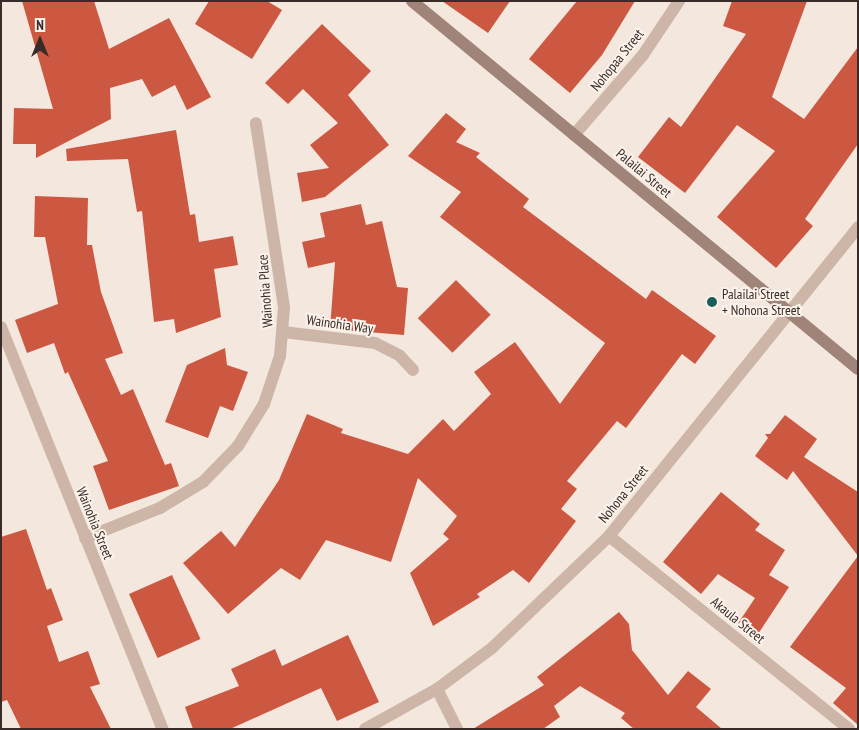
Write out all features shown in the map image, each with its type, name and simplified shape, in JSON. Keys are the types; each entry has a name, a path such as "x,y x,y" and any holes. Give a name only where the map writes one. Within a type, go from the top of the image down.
{"street":[{"name":"Palailai Street","path":"412,1 858,369"},
{"name":"Nohopaa Street","path":"574,135 643,54 679,1"},
{"name":"Wainohia Place","path":"85,538 160,508 182,496 221,465 238,446 264,404 280,356 284,332 282,282 256,123"},
{"name":"Nohona Street","path":"365,729 437,689 492,648 609,536 858,227"},
{"name":"Wainohia Street","path":"1,327 163,729"},
{"name":"Wainohia Way","path":"284,332 375,343 392,351 413,370"},
{"name":"Akaula Street","path":"609,536 849,729"},
{"path":"437,689 457,729"}],"building":[{"path":"22,1 94,1 109,49 169,18 211,97 187,110 175,85 152,97 142,79 110,88 111,119 36,158 36,144 13,144 14,108 53,109"},
{"path":"209,1 267,1 282,10 252,59 195,24"},
{"path":"442,1 510,1 488,33"},
{"path":"577,1 635,1 602,55 570,93 529,59"},
{"path":"732,1 807,1 772,97 804,119 858,47 858,144 805,219 813,226 776,268 717,217 775,151 737,125 685,193 638,157 669,117 681,127 746,34 723,26"},
{"path":"322,24 371,71 348,95 389,145 325,197 302,202 297,173 329,168 310,145 338,123 303,89 288,104 265,83"},
{"path":"446,113 466,129 456,142 480,153 476,157 529,199 523,207 646,299 652,290 716,336 695,364 682,354 626,428 617,421 567,481 577,489 561,509 576,521 529,583 513,570 477,594 480,597 433,626 410,573 449,539 443,534 457,516 418,478 391,562 326,540 300,580 281,568 228,614 183,563 221,531 235,547 279,480 307,414 343,429 341,433 408,454 443,419 454,431 491,394 474,372 515,342 560,404 605,343 440,217 461,192 408,156"},
{"path":"176,130 190,215 195,214 199,242 233,236 238,265 214,269 221,317 176,333 174,319 154,322 142,211 137,212 128,159 67,161 66,149"},
{"path":"35,196 88,198 87,245 92,245 101,292 123,353 105,359 121,395 133,389 165,465 171,463 179,486 109,510 93,466 108,461 68,372 65,374 54,343 27,353 15,320 58,304 45,237 34,237"},
{"path":"361,204 366,225 382,221 397,287 408,288 404,335 330,329 335,262 308,268 302,242 325,237 320,213"},
{"path":"456,280 491,315 452,353 418,318"},
{"path":"225,348 227,365 248,372 233,411 220,406 208,438 165,422 187,365"},
{"path":"785,415 817,439 804,457 858,492 858,556 793,471 787,480 755,456 768,438 765,434 770,434"},
{"path":"721,492 760,524 755,530 785,550 769,575 789,587 756,637 737,625 755,598 718,574 701,594 663,562"},
{"path":"26,529 47,590 51,588 63,620 47,626 59,662 88,651 100,684 90,687 111,729 21,729 7,700 1,702 1,537"},
{"path":"858,556 858,725 833,703 846,688 790,647"},
{"path":"172,575 200,639 158,658 129,594"},
{"path":"619,612 629,624 632,650 668,695 688,671 711,689 696,707 722,729 634,729 621,718 625,713 580,686 554,706 560,717 543,729 473,729 544,685 537,677"},
{"path":"348,635 379,702 337,721 321,688 230,729 193,729 185,707 239,686 231,669 275,649 282,666"}],"place":[{"name":"Palailai Street + Nohona Street","path":"712,302"}]}
